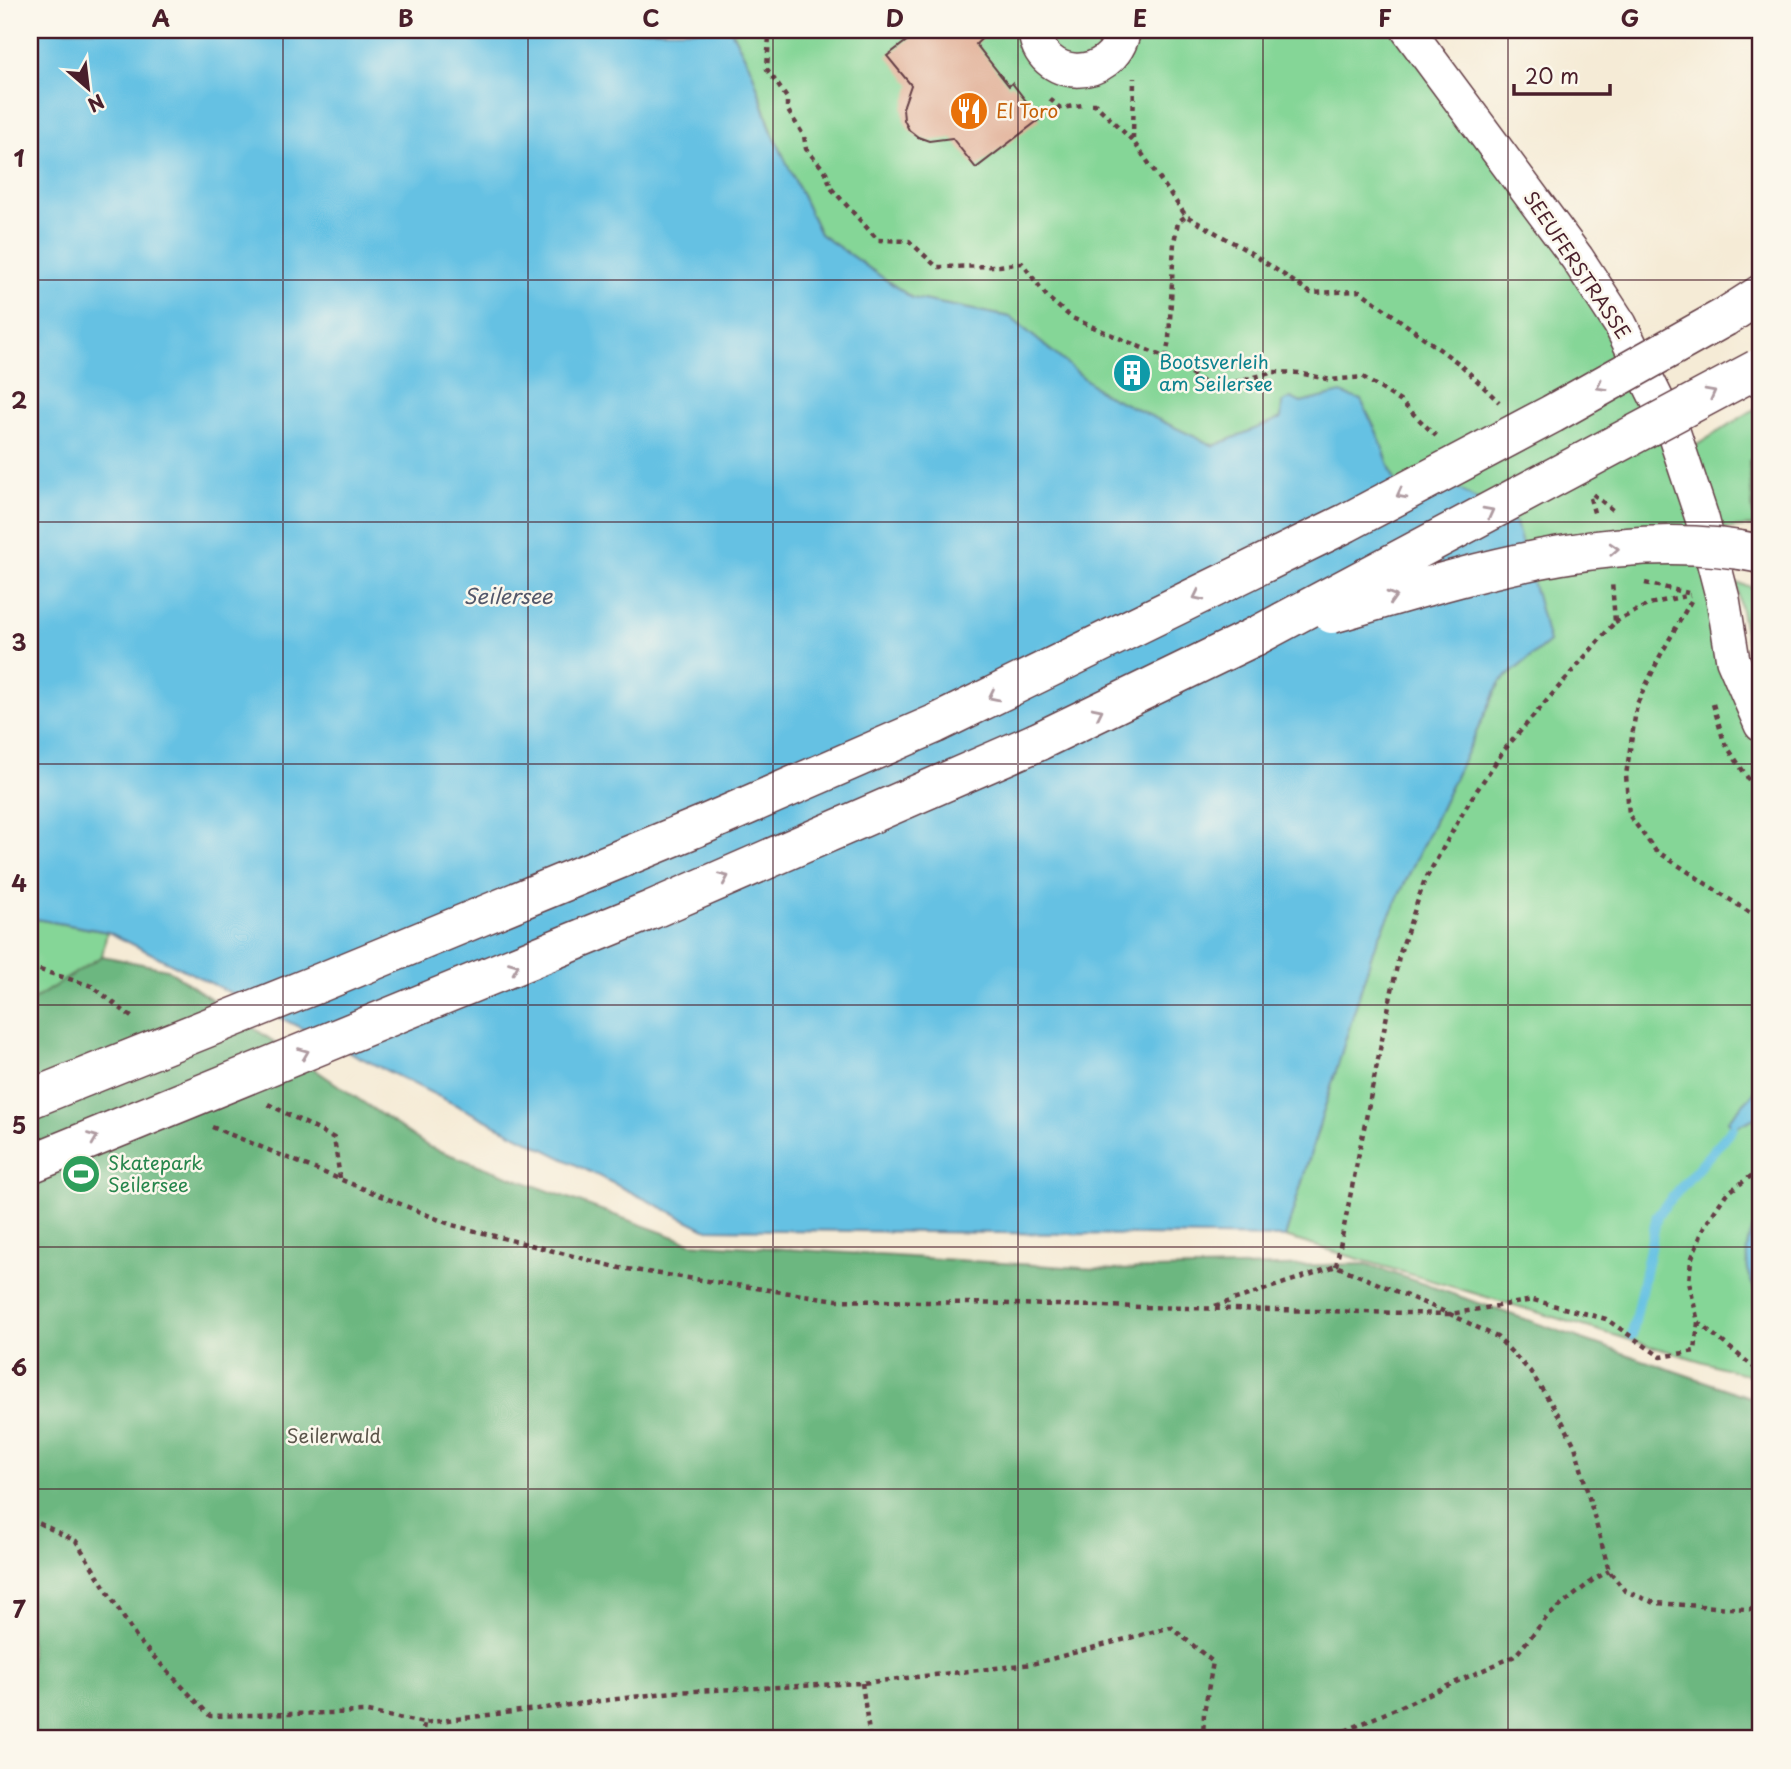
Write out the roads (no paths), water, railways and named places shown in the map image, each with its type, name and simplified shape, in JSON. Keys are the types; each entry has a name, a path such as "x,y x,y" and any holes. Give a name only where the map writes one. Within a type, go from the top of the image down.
{"highway":[{"path":"30,1099 705,824 935,724 1346,523 1552,414 1761,294"},
{"path":"30,1164 650,911 1037,742 1256,636 1759,367"},
{"path":"1256,636 1464,576 1578,551 1687,545 1761,554"}],"street":[{"path":"1035,30 1043,53 1061,68 1083,71 1103,64 1114,54 1124,30"},
{"name":"SEEUFERSTRASSE","path":"1408,30 1577,258 1620,324 1674,434 1702,518 1723,599 1733,660 1761,725"}],"water":[{"name":"Seilersee","path":"30,30 731,30 752,71 771,130 820,234 912,298 1010,317 1102,393 1214,446 1281,418 1282,403 1291,398 1301,403 1341,393 1361,400 1378,435 1395,482 1457,488 1516,523 1549,642 1500,682 1373,950 1285,1237 705,1229 108,932 30,918"},
{"path":"1761,1085 1761,1115 1733,1128 1728,1120"},
{"path":"1761,1217 1761,1298 1748,1268 1747,1246"}],"waterway":[{"path":"1632,1335 1657,1215 1733,1128"}],"place":[{"name":"El Toro","path":"969,111"},
{"name":"Bootsverleih am Seilersee","path":"1132,373"},
{"name":"Skatepark Seilersee","path":"81,1174"}],"park label":[{"name":"Seilerwald","path":"334,1436"}]}
